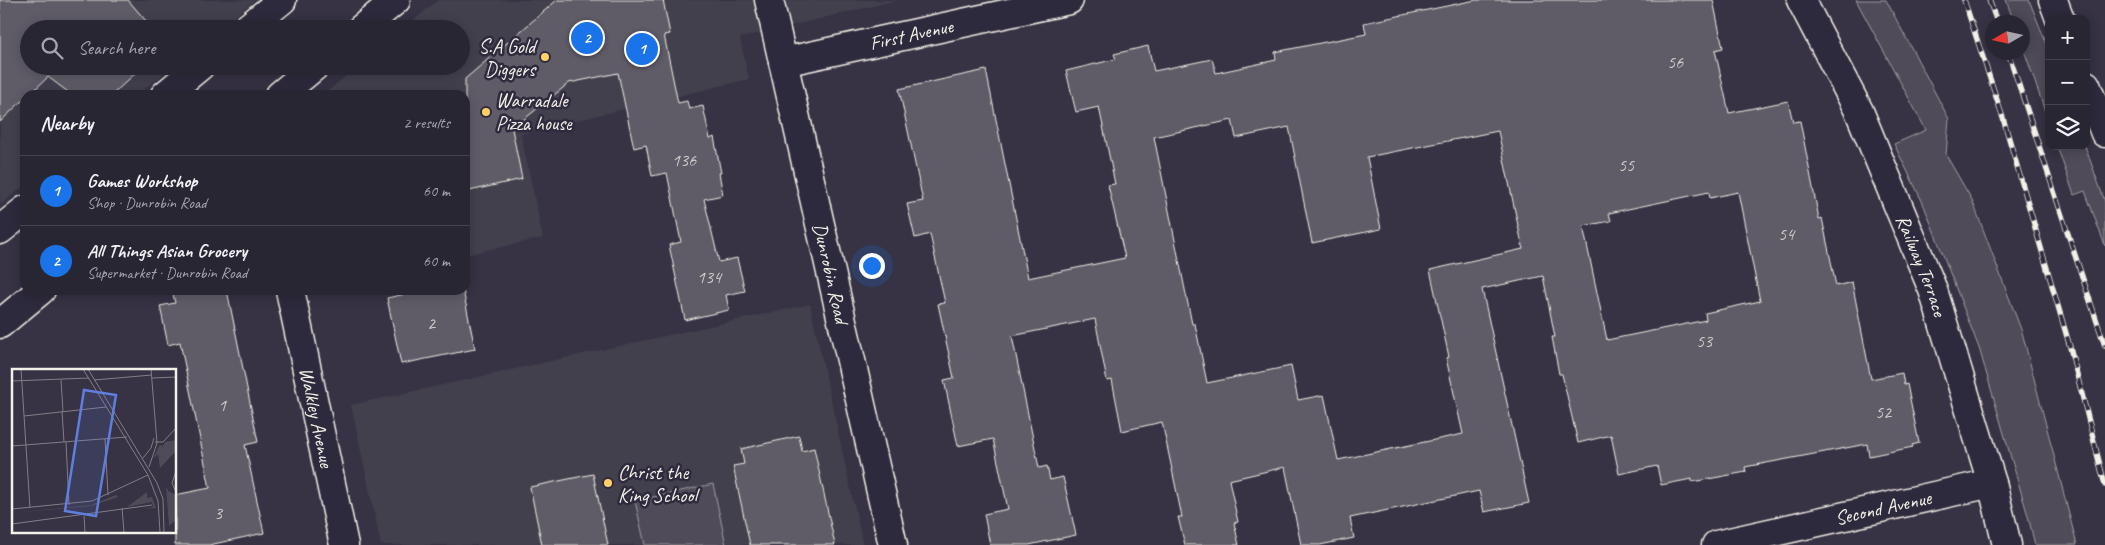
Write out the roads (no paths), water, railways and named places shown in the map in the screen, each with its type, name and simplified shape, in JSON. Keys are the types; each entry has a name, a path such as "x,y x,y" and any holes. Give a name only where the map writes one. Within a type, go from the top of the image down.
{"street":[{"path":"257,20 282,0"},
{"path":"372,20 396,0"},
{"name":"Dunrobin Road","path":"769,0 893,545"},
{"name":"First Avenue","path":"783,62 1069,0"},
{"name":"Railway Terrace","path":"1801,0 1859,111 1933,290 1992,483 2006,545"},
{"path":"2053,0 2059,15"},
{"path":"171,90 189,75"},
{"path":"286,90 304,75"},
{"path":"2090,95 2105,133"},
{"path":"0,230 20,214"},
{"path":"0,324 35,295"},
{"name":"Walkley Avenue","path":"291,295 344,545"},
{"name":"Second Avenue","path":"1716,545 1992,483"}],"railway":[{"path":"1964,0 2003,118 2070,347 2105,485"},
{"path":"1989,0 1994,15"},
{"path":"2011,60 2105,346"}],"place":[{"name":"All Things Asian Grocery","path":"587,38"},
{"name":"Games Workshop","path":"642,49"},
{"name":"S.A Gold Diggers","path":"545,57"},
{"name":"Warradale Pizza house","path":"486,112"},
{"name":"Christ the King School","path":"608,483"}]}
